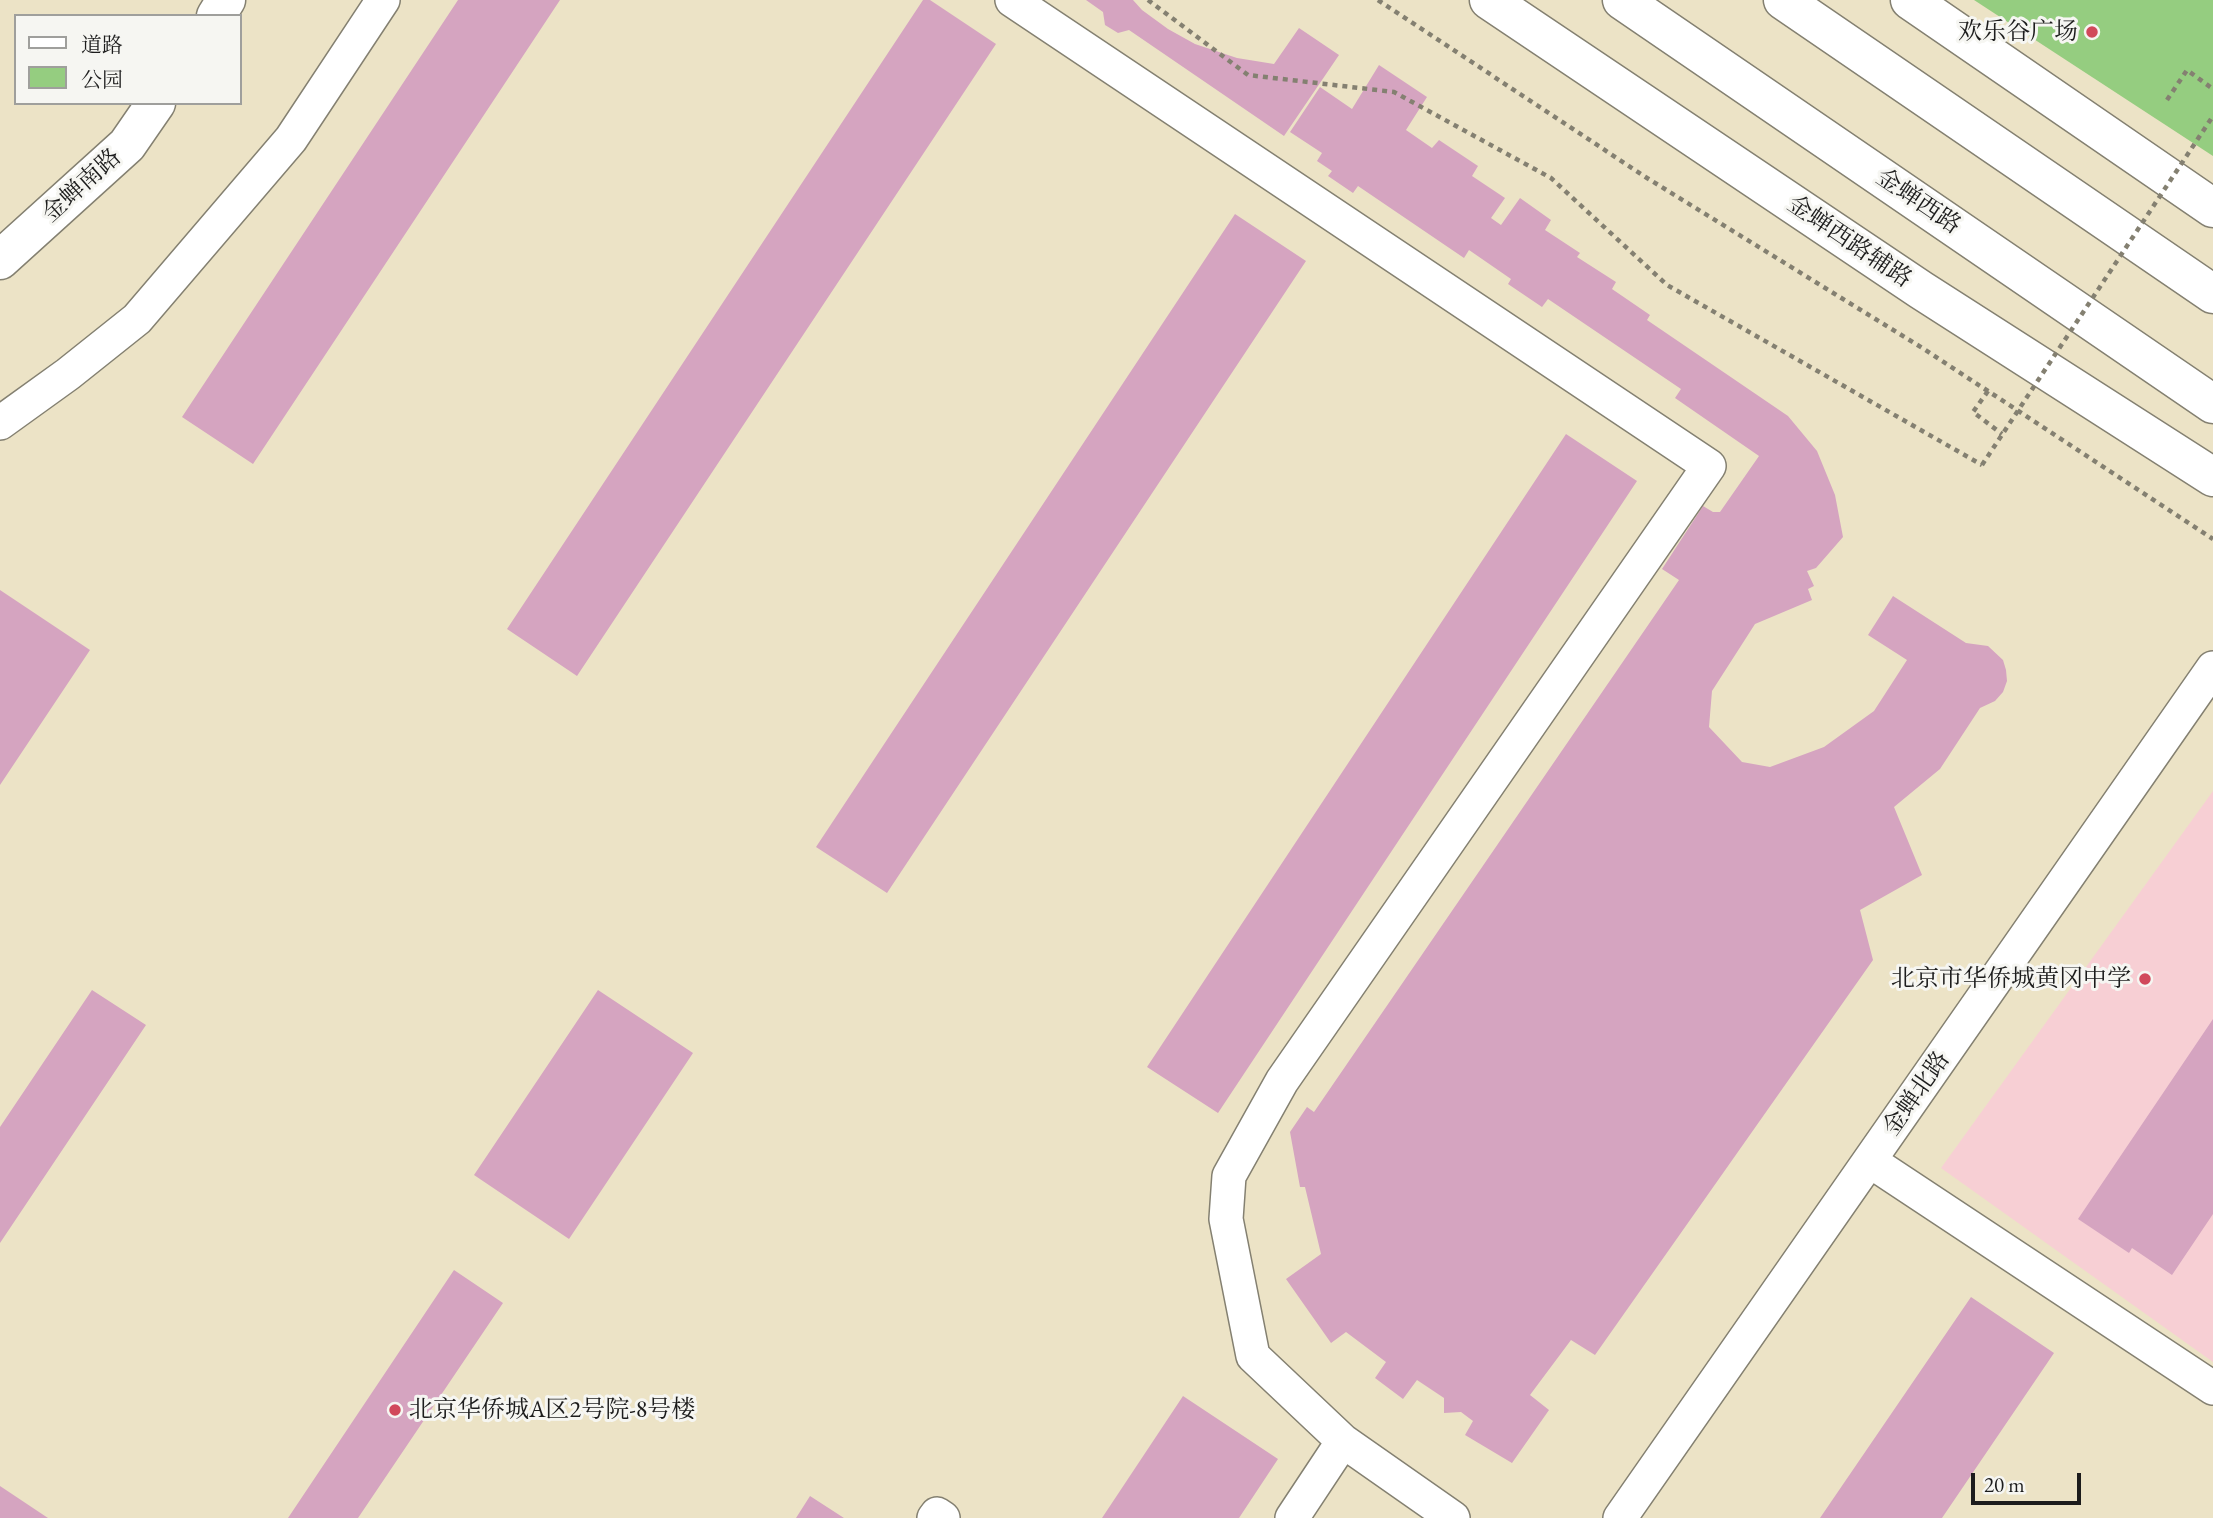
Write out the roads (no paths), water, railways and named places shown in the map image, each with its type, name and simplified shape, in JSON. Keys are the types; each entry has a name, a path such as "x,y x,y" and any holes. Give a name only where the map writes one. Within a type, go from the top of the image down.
{"street":[{"path":"0,423 137,320 291,139 383,0"},
{"path":"1012,0 1709,466 1282,1081 1229,1176 1226,1219 1253,1356 1343,1441 1453,1518"},
{"name":"金蝉西路辅路","path":"1489,0 1921,290 2213,477"},
{"name":"金蝉西路","path":"1622,0 2213,404"},
{"path":"1783,0 2213,294"},
{"path":"1910,0 2213,208"},
{"name":"金蝉南路","path":"0,261 127,145 155,105"},
{"name":"金蝉北路","path":"1620,1518 2213,668"},
{"path":"1870,1161 2213,1388"},
{"path":"1292,1518 1343,1441"},
{"path":"934,1518 937,1514 943,1518"}],"place":[{"name":"欢乐谷广场","path":"2092,32"},
{"name":"北京市华侨城黄冈中学","path":"2145,979"},
{"name":"北京华侨城A区2号院-8号楼","path":"395,1410"}]}
